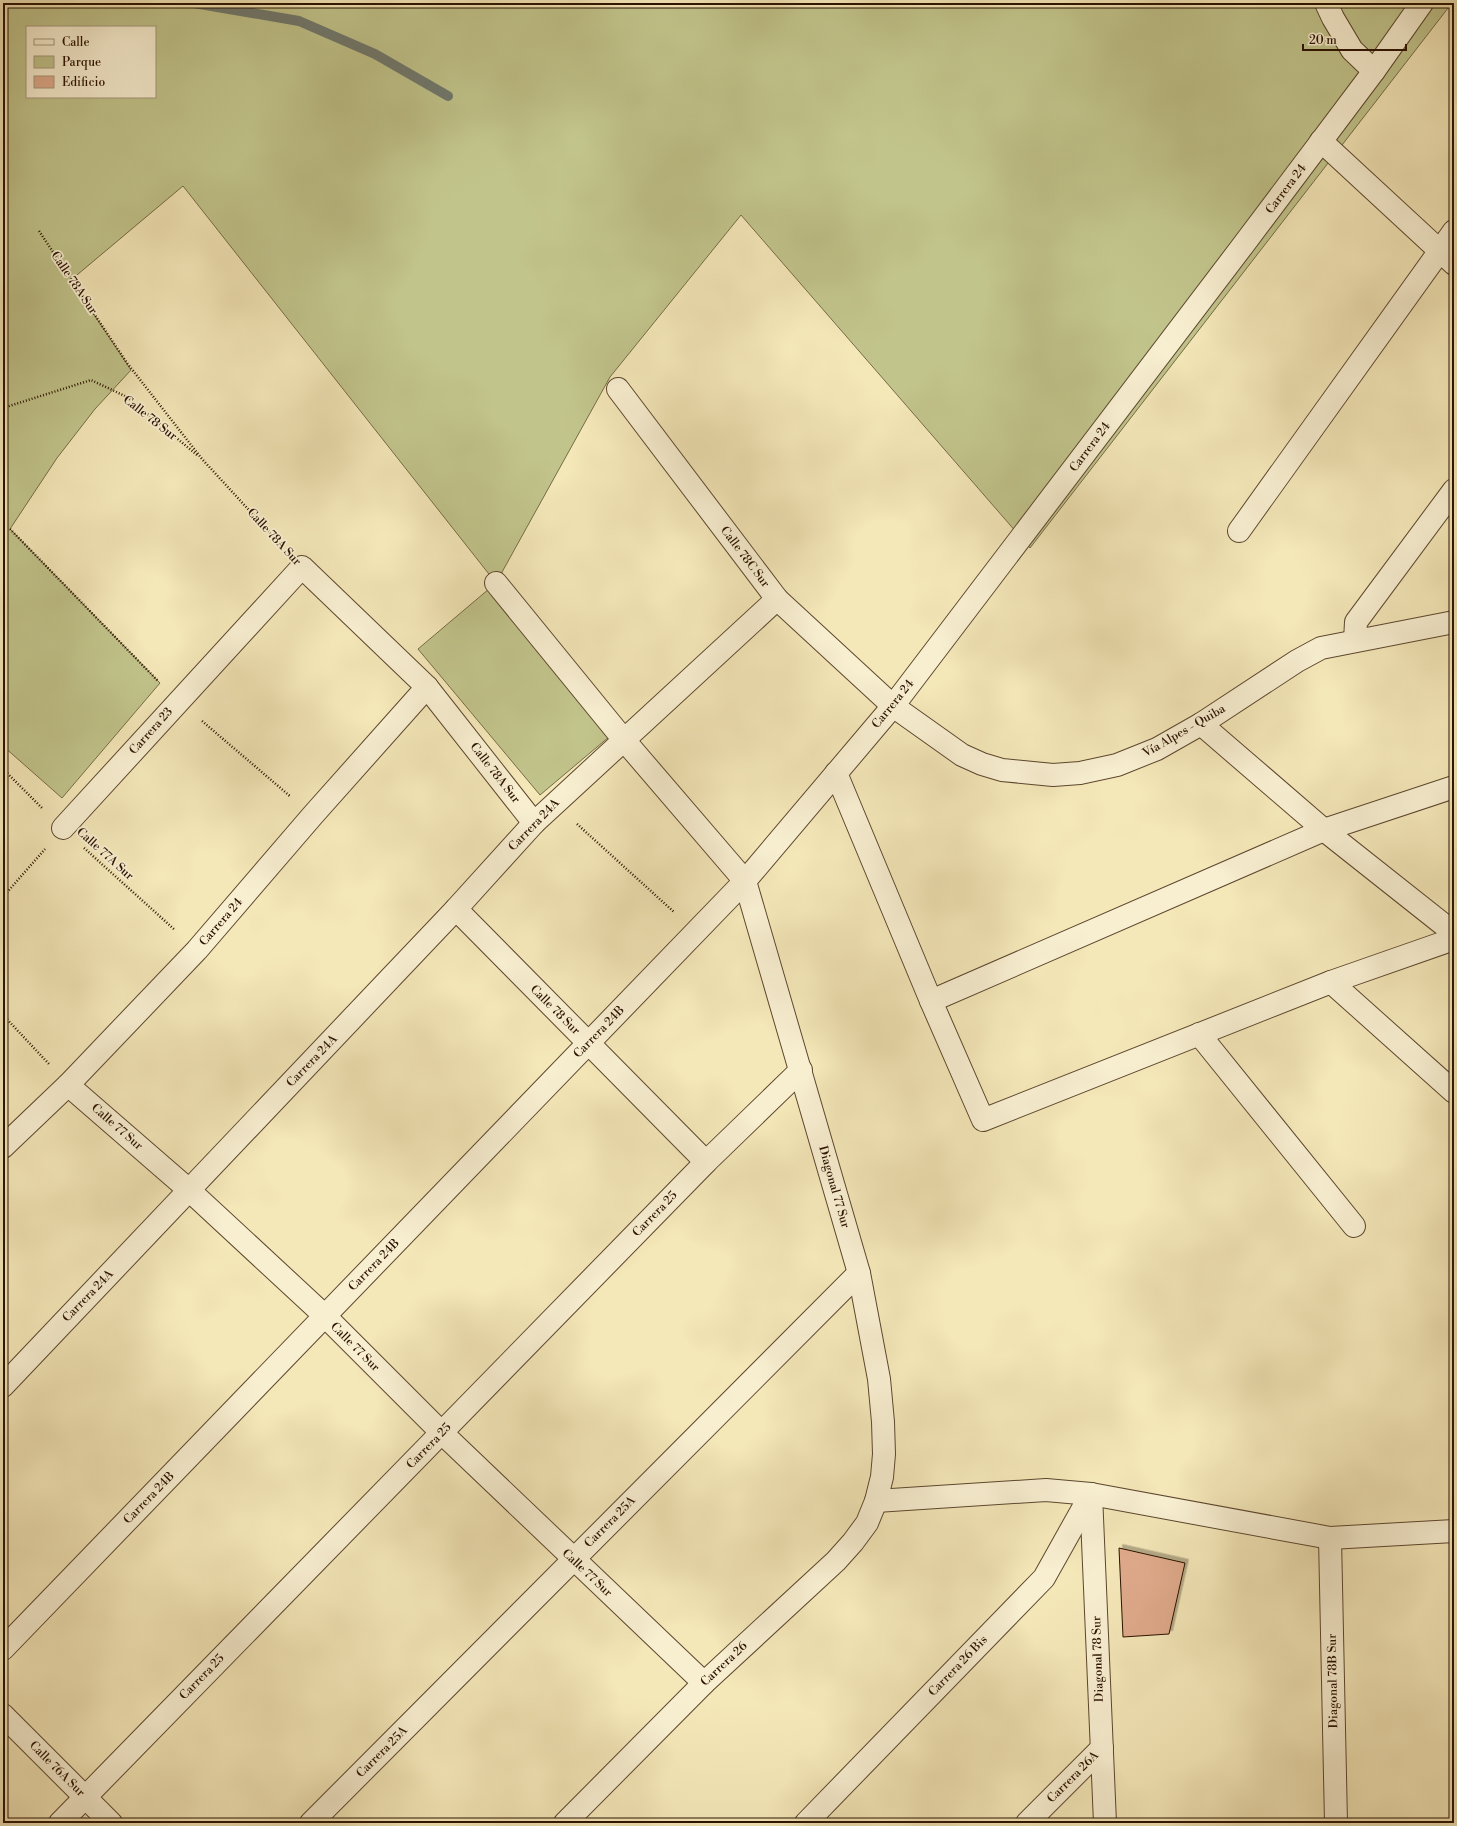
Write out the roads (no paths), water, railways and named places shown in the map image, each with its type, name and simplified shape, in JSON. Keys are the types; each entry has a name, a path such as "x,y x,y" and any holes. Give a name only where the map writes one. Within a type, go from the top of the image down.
{"street":[{"path":"1326,3 1352,50 1374,71"},
{"name":"Carrera 24","path":"745,880 893,706 1374,71 1422,3"},
{"path":"1321,141 1447,257"},
{"path":"1239,531 1447,257 1454,231"},
{"name":"Calle 78C Sur","path":"618,389 777,599 893,706"},
{"path":"1355,641 1356,622 1454,490"},
{"name":"Calle 78A Sur","path":"302,567 427,687 534,822"},
{"name":"Carrera 23","path":"62,828 302,567"},
{"path":"496,583 624,740 745,880"},
{"name":"Carrera 24A","path":"3,1386 456,909 534,822 777,599"},
{"name":"Vía Alpes - Quiba","path":"893,706 962,755 982,764 1002,770 1053,775 1080,773 1117,765 1157,749 1201,724 1296,661 1322,648 1454,622"},
{"name":"Carrera 24","path":"3,1147 68,1085 197,950 312,815 427,687"},
{"path":"1201,724 1324,830 1454,933"},
{"path":"836,773 930,1001 983,1120 1331,982 1454,939"},
{"path":"930,1001 1324,830 1454,787"},
{"name":"Carrera 24B","path":"3,1649 745,880"},
{"name":"Diagonal 77 Sur","path":"745,880 859,1273 878,1379 883,1422 883,1470 876,1501"},
{"name":"Calle 78 Sur","path":"456,909 706,1162"},
{"path":"1331,982 1454,1092"},
{"path":"1199,1034 1354,1226"},
{"name":"Carrera 25","path":"60,1823 706,1162 800,1070"},
{"name":"Calle 77 Sur","path":"68,1085 189,1190 325,1316 442,1433 573,1560 704,1683"},
{"name":"Carrera 25A","path":"311,1823 859,1273"},
{"path":"876,1501 1046,1490 1091,1494 1330,1538 1454,1531"},
{"name":"Diagonal 78 Sur","path":"1091,1494 1105,1823"},
{"name":"Carrera 26 Bis","path":"806,1823 1044,1578 1091,1494"},
{"name":"Carrera 26","path":"565,1823 704,1683 844,1552 867,1523 876,1501"},
{"name":"Diagonal 78B Sur","path":"1330,1538 1336,1823"},
{"name":"Calle 76A Sur","path":"3,1715 111,1823"},
{"name":"Carrera 26A","path":"1027,1823 1102,1748"}],"waterway":[{"path":"194,3 299,21 375,54 448,96"}]}
